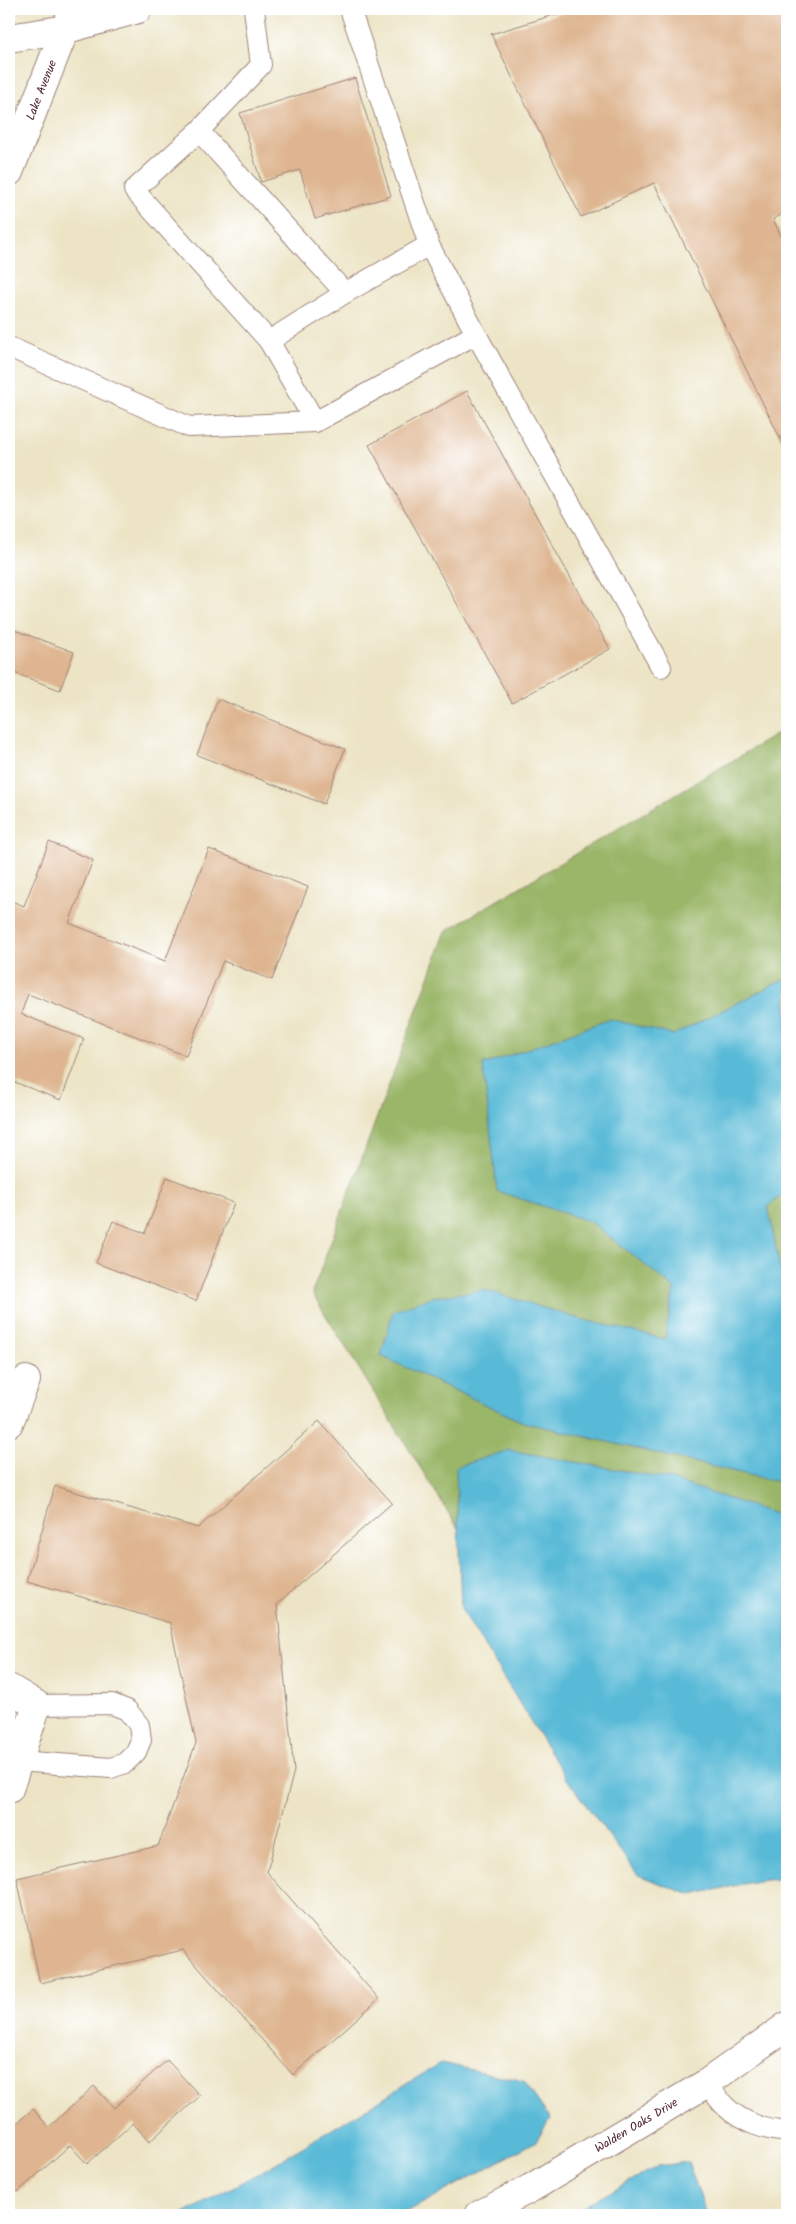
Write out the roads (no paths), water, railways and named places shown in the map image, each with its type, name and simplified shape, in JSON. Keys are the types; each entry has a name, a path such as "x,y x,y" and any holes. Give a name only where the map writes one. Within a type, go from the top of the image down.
{"street":[{"path":"9,38 70,19 138,9"},
{"name":"Lake Avenue","path":"9,172 70,19"},
{"path":"9,1423 26,1380"},
{"path":"9,1688 37,1705 9,1789"},
{"name":"Walden Oaks Drive","path":"479,2215 531,2188 707,2083 787,2026"}],"lane":[{"path":"254,9 261,65 199,131 134,190 269,341 315,422"},
{"path":"350,9 429,245 476,334 661,667"},
{"path":"199,131 345,293"},
{"path":"269,341 345,293 429,245"},
{"path":"9,347 189,427 315,422 476,334"},
{"path":"18,1761 111,1768 125,1763 136,1752 141,1740 139,1724 127,1710 112,1704 37,1705"},
{"path":"707,2083 726,2107 739,2117 778,2132 787,2131"}],"water":[{"path":"787,978 787,1192 768,1206 787,1306 787,1484 523,1422 381,1356 393,1311 432,1297 485,1290 580,1319 665,1339 674,1288 591,1222 497,1191 483,1065 610,1019 673,1035"},
{"path":"509,1450 669,1479 787,1518 787,1878 757,1881 691,1895 638,1875 566,1778 461,1609 456,1467"},
{"path":"441,2063 524,2081 550,2119 535,2142 401,2215 182,2215 271,2166"},
{"path":"688,2162 707,2215 568,2215 658,2166"}]}
